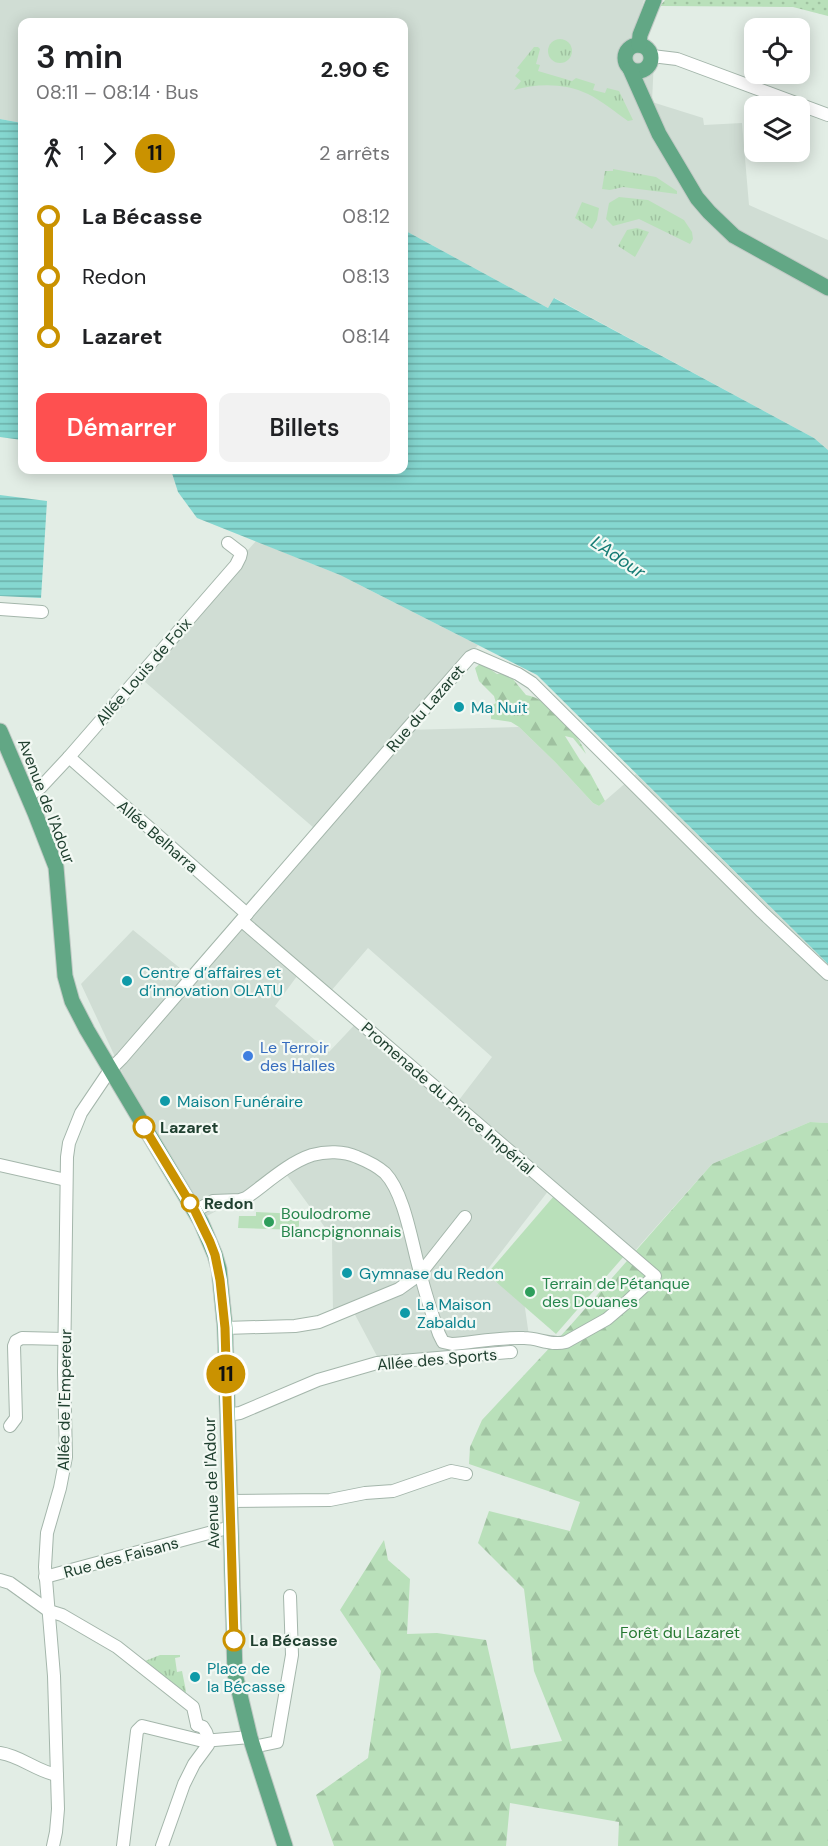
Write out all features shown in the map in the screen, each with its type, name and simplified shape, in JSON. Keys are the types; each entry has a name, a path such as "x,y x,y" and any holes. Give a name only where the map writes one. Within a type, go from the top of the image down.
{"main road":[{"path":"639,45 640,35 654,0"},
{"path":"636,75 650,65 652,56 647,48 639,45 631,47 626,54 625,62 636,75 664,142 697,198 709,212 734,236 828,288"},
{"name":"Avenue de l'Adour","path":"0,731 56,867 63,959 67,986 76,1010 195,1211 216,1260 225,1328 235,1674 251,1742 285,1846"}],"street":[{"path":"652,56 677,59 828,115"},
{"name":"Allée Louis de Foix","path":"28,796 41,787 69,757 236,565 241,553 228,543"},
{"path":"0,609 42,612"},
{"name":"Rue du Lazaret","path":"110,1070 474,655 518,674 532,683 754,904 828,974"},
{"name":"Allée Belharra","path":"69,757 244,917"},
{"name":"Promenade du Prince Impérial","path":"244,917 655,1276 607,1318 566,1342 546,1343 526,1338 452,1344 443,1342 439,1334 420,1274"},
{"name":"Allée de l'Empereur","path":"53,1846 58,1809 57,1775 54,1676 45,1577 47,1533 66,1457 64,1339 66,1180 69,1143 74,1129 85,1106 110,1070"},
{"path":"195,1211 213,1201 246,1198 291,1166 313,1155 351,1154 371,1163 386,1174 396,1191 404,1209 420,1274"},
{"path":"0,1165 66,1180"},
{"path":"225,1328 295,1326 319,1322 399,1289 420,1274 465,1217"},
{"path":"10,1426 16,1418 14,1346 16,1341 22,1338 64,1339"},
{"name":"Allée des Sports","path":"227,1415 240,1413 318,1380 377,1363 511,1352"},
{"path":"230,1501 330,1500 365,1493 393,1491 451,1471 466,1474"},
{"name":"Rue des Faisans","path":"45,1577 231,1527"},
{"path":"0,1580 10,1583 49,1611 117,1647 193,1707 197,1725"},
{"path":"123,1846 137,1731 142,1726 209,1741 277,1742 292,1655 290,1596"},
{"path":"162,1846 184,1784 209,1741 203,1727 197,1725 190,1727 187,1737"},
{"path":"0,1753 57,1775"}],"shaded area":[{"path":"0,0 644,0 633,31 654,59 652,102 703,118 704,125 742,123 749,205 828,240 828,450 814,438 555,298 548,308 408,232 408,18 18,18 18,122 0,119"},
{"path":"256,541 340,575 478,645 406,730 519,727 593,803 599,806 636,774 828,964 828,1123 810,1122 712,1164 632,1254 549,1190 484,1274 524,1301 530,1343 379,1360 352,1309 333,1313 332,1237 286,1174 205,1217 146,1123 81,984 133,930 186,973 251,903 314,828 137,675","holes":["368,948 492,1057 459,1100 362,1017 329,1052 275,1006 303,968 331,991"]}],"green space":[{"path":"665,0 828,0 828,16 793,7 660,6"},
{"path":"560,39 568,43 572,51 568,59 560,63 552,59 548,51 552,43"},
{"path":"534,47 540,49 536,64 540,65 538,71 572,81 576,78 595,84 593,90 605,93 607,88 619,91 633,120 628,121 603,103 579,90 542,85 514,90 521,81 515,76 520,70 517,68"},
{"path":"613,169 656,177 677,191 677,194 623,187 602,189 605,171 613,171"},
{"path":"619,197 648,200 684,220 692,232 693,239 690,244 639,219 613,226 606,219 609,203"},
{"path":"582,202 599,208 597,220 592,229 575,218"},
{"path":"637,228 649,232 635,257 618,246 627,230"},
{"path":"481,663 497,674 505,673 526,695 544,703 562,718 586,754 573,738 565,736 589,771 605,801 599,806 593,803 519,727 511,722 491,719 491,706 496,703 494,696 479,681 475,668"},
{"name":"Forêt du Lazaret","path":"810,1122 828,1123 828,1846 618,1846 619,1822 510,1803 506,1846 334,1846 316,1795 368,1758 381,1671 340,1610 384,1540 388,1560 410,1579 407,1634 437,1633 486,1640 511,1749 562,1741 534,1671 524,1589 478,1543 489,1511 570,1531 580,1502 469,1464 470,1447 482,1420 569,1327 712,1164"},
{"path":"554,1196 625,1255 556,1334 487,1274"},
{"name":"Boulodrome Blancpignonnais","path":"256,1212 299,1214 299,1230 238,1228 239,1216 256,1216"},
{"path":"160,1655 180,1655 175,1658 177,1672 182,1671 185,1696 145,1661"}],"water":[{"path":"0,119 18,122 18,439 0,437"},
{"name":"L'Adour","path":"408,232 548,308 554,298 814,438 828,450 828,964 537,675 340,575 197,518 178,492 172,474 408,474"},
{"path":"0,495 47,501 41,598 0,596"}],"bus line":[{"name":"11","path":"144,1127 201,1222 215,1255 220,1280 225,1328 234,1640"}],"place":[{"name":"Ma Nuit","path":"459,707"},
{"name":"Centre d’affaires et d’innovation OLATU","path":"127,981"},
{"name":"Le Terroir des Halles","path":"248,1056"},
{"name":"Maison Funéraire","path":"165,1101"},
{"name":"Lazaret","path":"144,1127"},
{"name":"Redon","path":"190,1203"},
{"name":"Boulodrome Blancpignonnais","path":"269,1222"},
{"name":"Gymnase du Redon","path":"347,1273"},
{"name":"Terrain de Pétanque des Douanes","path":"530,1292"},
{"name":"La Maison Zabaldu","path":"405,1313"},
{"name":"La Bécasse","path":"234,1640"},
{"name":"Place de la Bécasse","path":"195,1677"}]}
